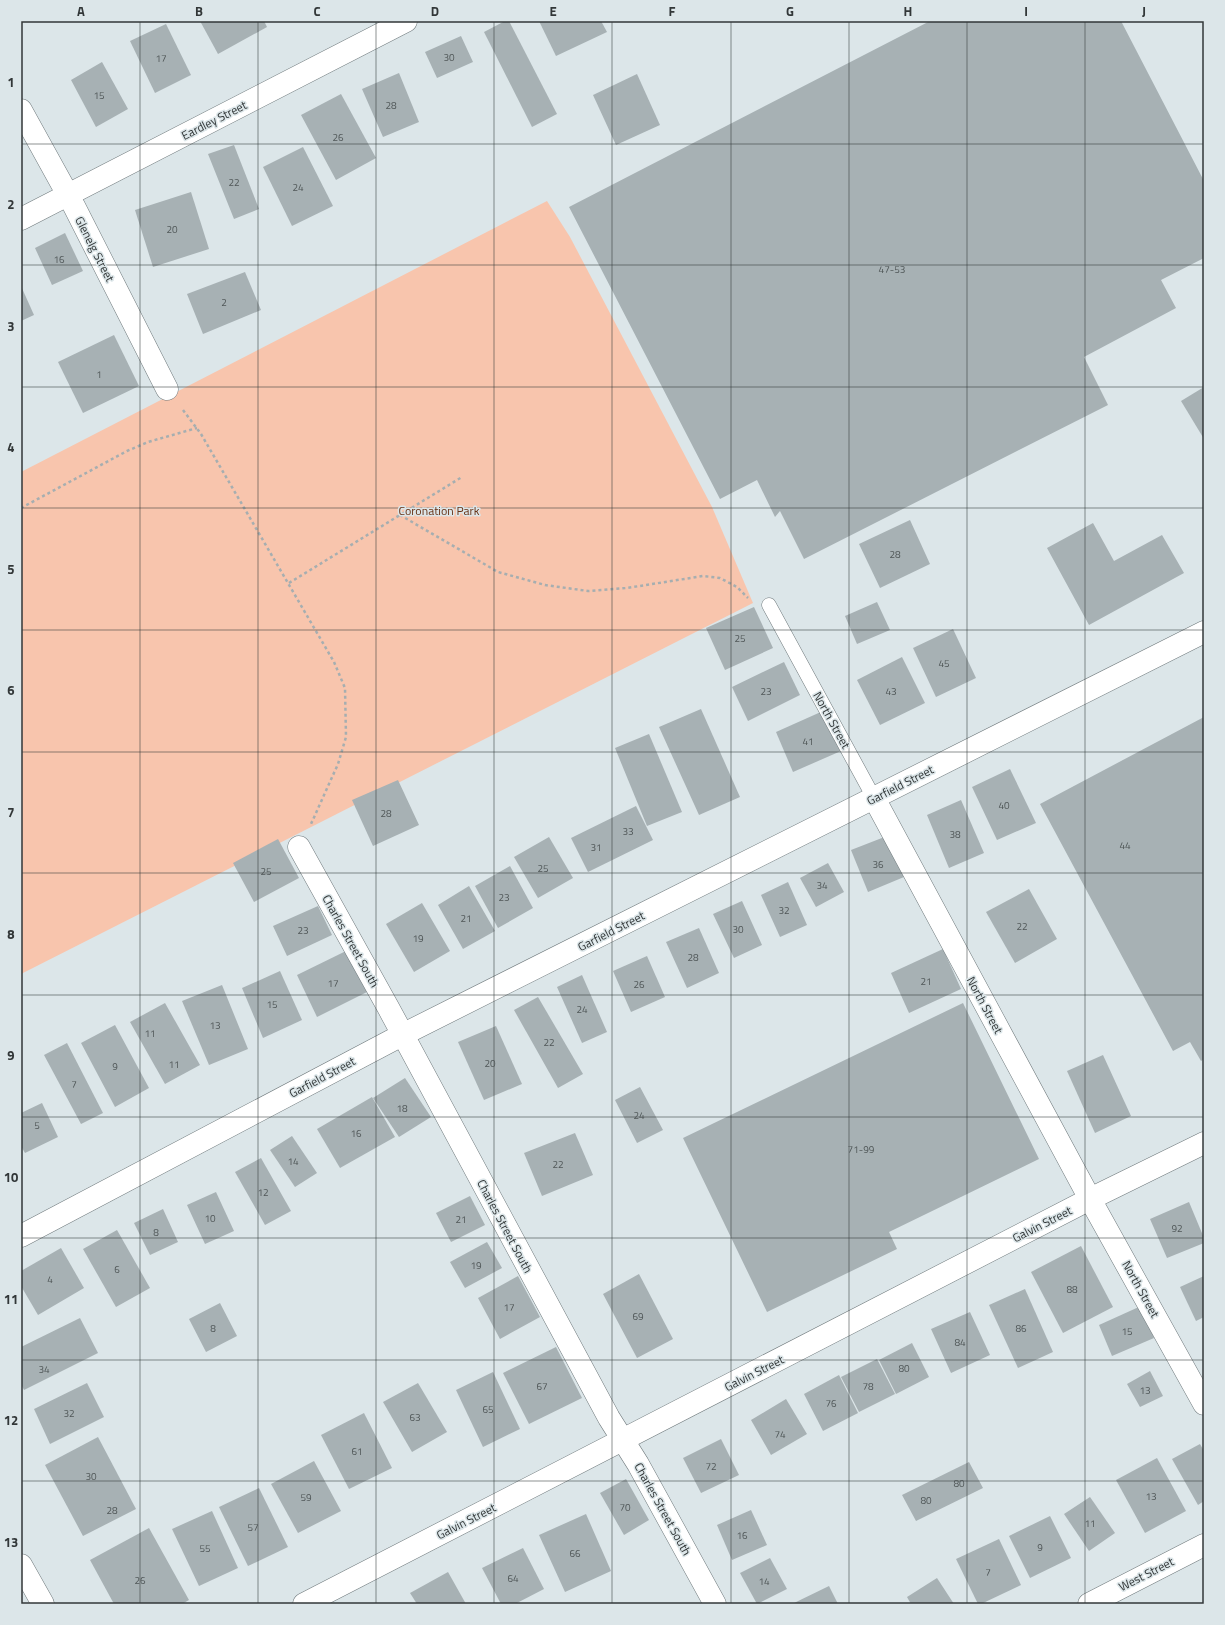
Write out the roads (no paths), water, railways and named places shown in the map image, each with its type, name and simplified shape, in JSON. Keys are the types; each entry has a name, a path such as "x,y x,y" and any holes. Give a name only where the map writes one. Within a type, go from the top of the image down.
{"street":[{"name":"Eardley Street","path":"21,218 406,21"},
{"name":"Glenelg Street","path":"21,110 67,195 167,389"},
{"name":"Garfield Street","path":"21,1236 402,1035 1204,632"},
{"name":"North Street","path":"874,798 1090,1199 1204,1404"},
{"name":"Charles Street South","path":"299,847 609,1418 624,1440 715,1604"},
{"name":"Galvin Street","path":"304,1604 1090,1199 1204,1143"},
{"name":"West Street","path":"1089,1604 1204,1545"},
{"path":"21,1565 43,1604"}],"lane":[{"name":"North Street","path":"769,605 874,798"}],"park label":[{"name":"Coronation Park","path":"439,510"}]}
